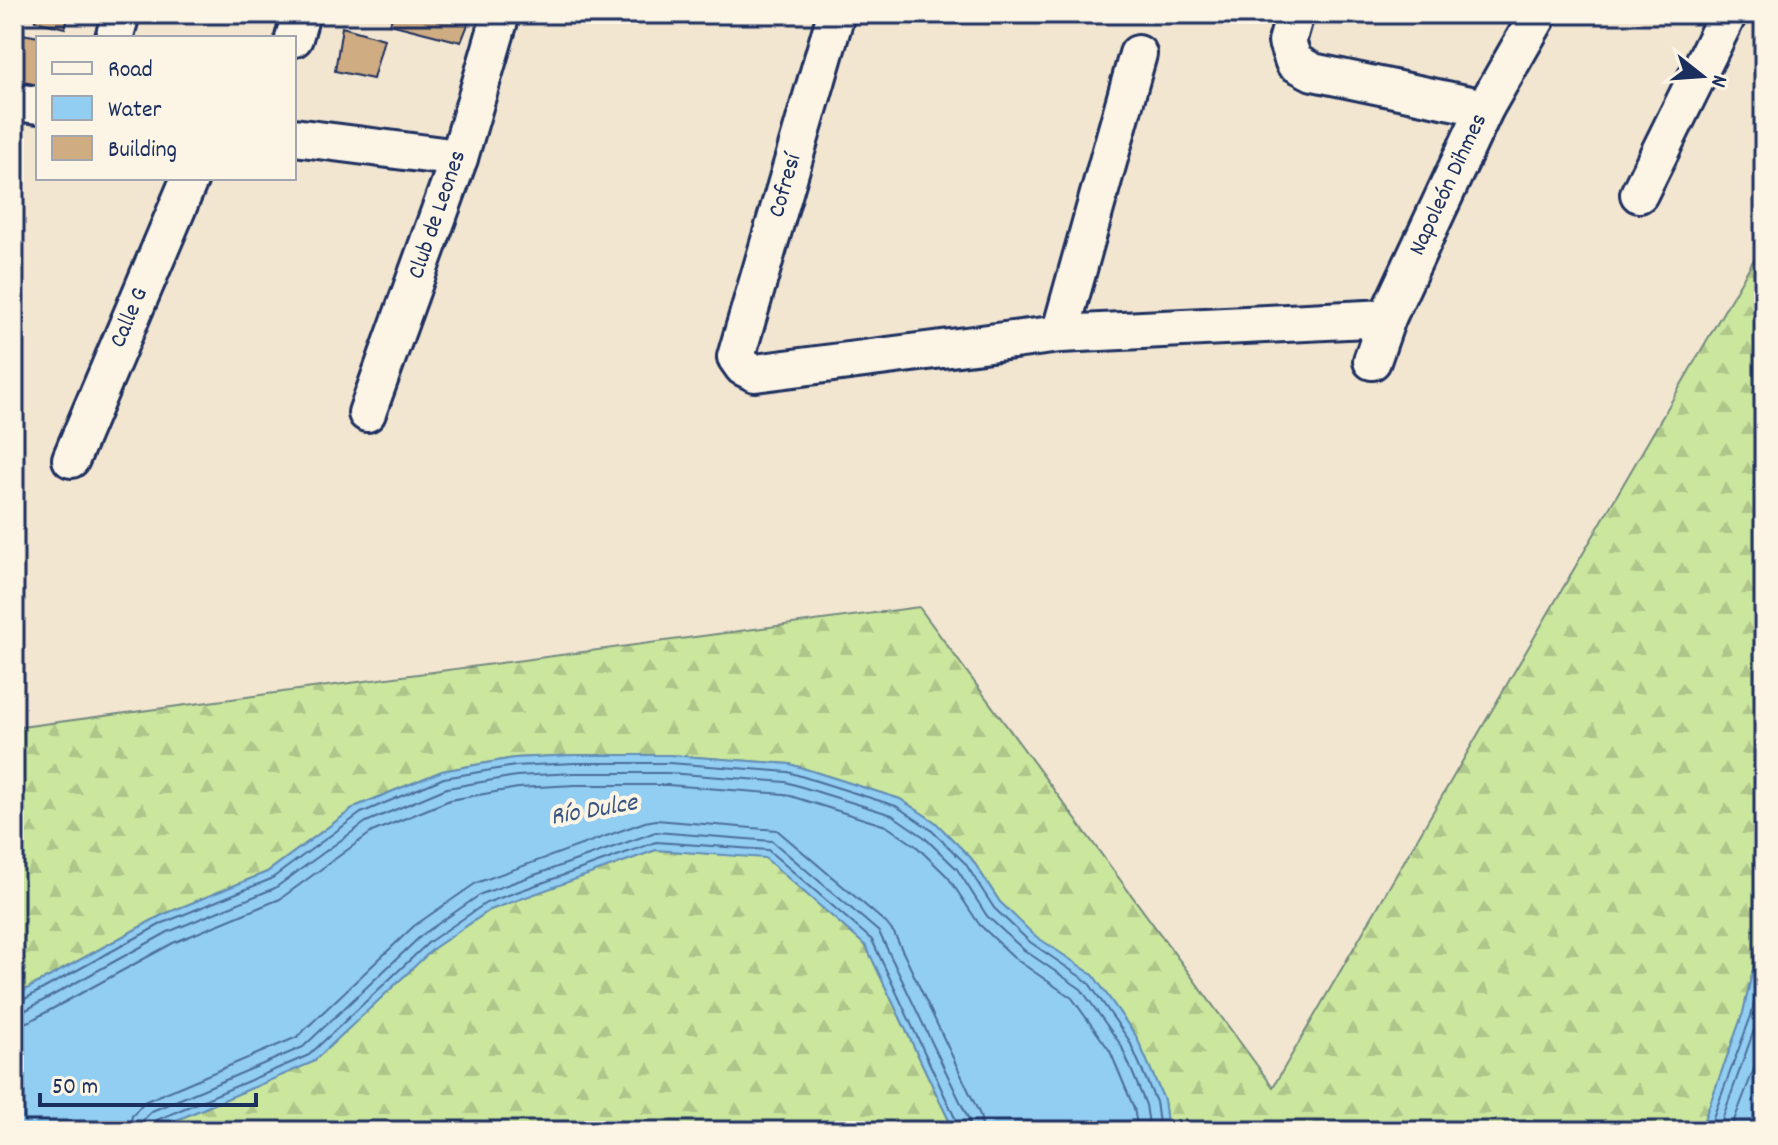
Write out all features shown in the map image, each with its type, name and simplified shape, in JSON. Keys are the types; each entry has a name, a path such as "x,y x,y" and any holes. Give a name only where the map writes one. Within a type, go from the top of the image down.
{"street":[{"path":"115,36 121,14"},
{"path":"295,36 301,14"},
{"name":"Club de Leones","path":"367,413 459,158 501,14"},
{"name":"Cofresí","path":"836,14 736,357 743,367 755,373 1060,334"},
{"path":"1295,14 1287,42 1294,62 1313,72 1485,108"},
{"name":"Napoleón Dihmes","path":"1372,361 1387,318 1485,108 1539,14"},
{"path":"1639,194 1728,14"},
{"path":"1138,54 1060,334 1387,318"},
{"path":"14,102 36,105"},
{"path":"296,137 459,158"},
{"name":"Calle G","path":"71,459 189,180"}],"green space":[{"path":"1764,242 1764,921 1743,1013 1700,1131 1168,1131 1164,1100 1136,1036 1093,975 1034,936 1000,902 971,858 935,822 900,799 790,764 669,755 574,755 514,758 442,771 357,806 267,872 160,916 14,996 14,728 919,607 1273,1087"},
{"path":"656,850 765,857 866,946 954,1131 151,1131 313,1062 434,948 490,910"}],"water":[{"name":"Río Dulce","path":"669,755 790,764 900,799 935,822 971,858 1000,902 1034,935 1093,975 1136,1036 1164,1100 1168,1131 954,1131 866,946 765,858 656,850 490,910 434,948 313,1062 151,1131 14,1131 14,996 160,916 267,872 357,806 442,771 514,758"},
{"path":"1764,921 1764,1131 1700,1131 1743,1013"}],"building":[{"path":"37,14 69,14 65,28 35,21"},
{"path":"393,14 443,14 469,22 461,42 390,24"},
{"path":"342,27 384,39 373,79 335,71"},
{"path":"16,33 36,36 36,85 14,80"}]}
